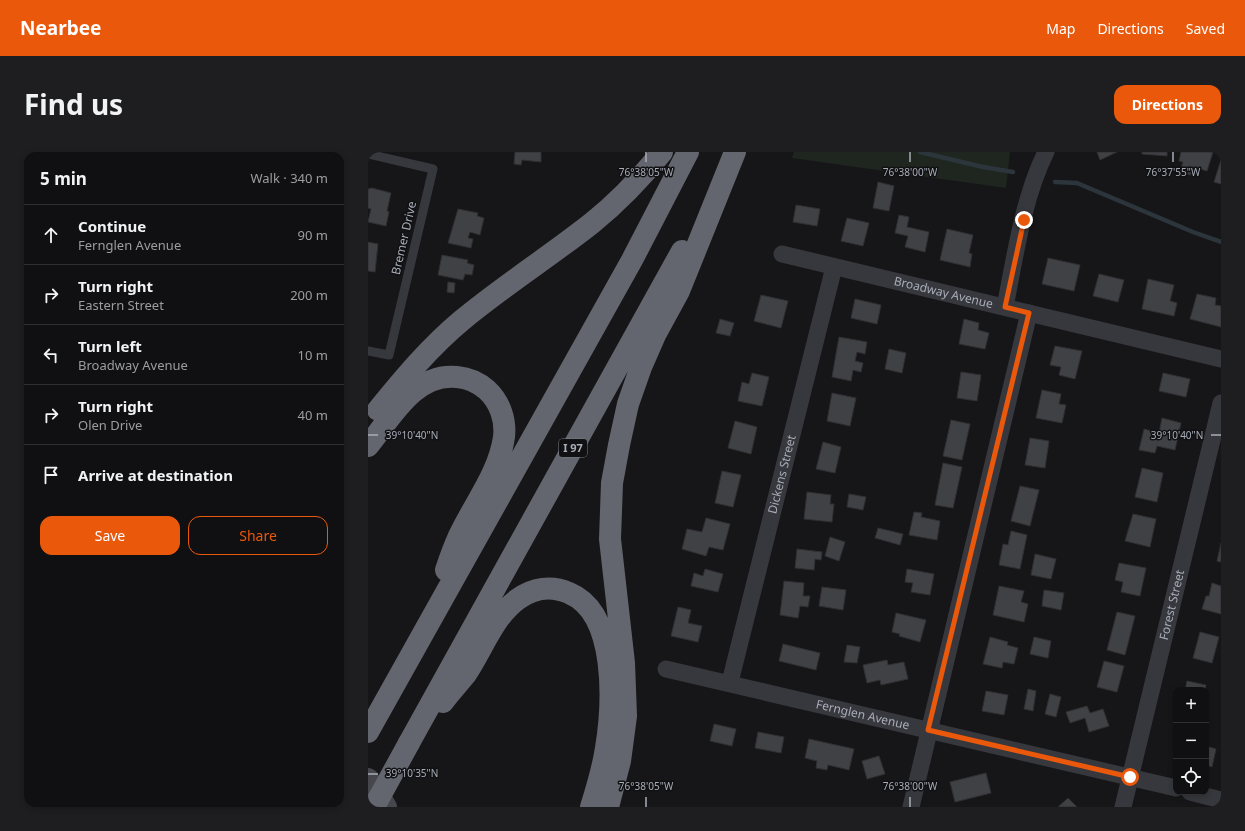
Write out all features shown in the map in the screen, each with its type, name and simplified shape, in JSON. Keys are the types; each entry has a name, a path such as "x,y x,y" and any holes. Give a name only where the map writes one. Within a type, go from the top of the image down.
{"highway":[{"path":"368,422 406,376 441,339 480,306 591,224 622,196 662,152"},
{"path":"368,732 632,260 688,152"},
{"path":"608,807 620,761 626,716 624,662 610,539 612,483 619,445 628,404 641,367 655,335 679,291 735,152"},
{"name":"I 97","path":"374,807 686,244 735,152"},
{"path":"368,446 413,392 425,382 439,377 462,378 477,383 494,398 503,417 504,437 496,463 459,536 412,653"},
{"path":"409,743 466,674 495,624 510,605 533,590 553,588 563,590 581,599 594,613 602,630 607,654 610,702 608,733 603,763 591,807"}],"main road":[{"path":"368,779 386,807"}],"street":[{"path":"1005,307 1029,198 1041,162 1046,152"},
{"name":"Broadway Avenue","path":"782,254 1221,359"},
{"name":"Dickens Street","path":"730,682 834,267"},
{"path":"911,807 928,730 1029,313"},
{"name":"Forest Street","path":"1123,807 1221,403"},
{"name":"Fernglen Avenue","path":"666,669 730,682 1173,787"},
{"path":"1202,795 1221,800"}],"lane":[{"name":"Bremer Drive","path":"368,154 433,169 389,355 368,351"}],"shaded area":[{"path":"794,152 1010,152 1006,188 792,158"}],"building":[{"path":"515,152 541,152 541,162 522,160 521,165 514,164"},
{"path":"1097,152 1117,152 1100,160"},
{"path":"1142,152 1167,152 1167,156 1142,154"},
{"path":"1181,152 1213,152 1207,171 1194,167 1191,175 1180,172 1183,162 1179,161"},
{"path":"1221,160 1221,184 1214,182"},
{"path":"878,182 894,186 889,211 873,208"},
{"path":"372,188 391,193 387,211 389,212 386,226 368,222 371,209 368,208 368,189"},
{"path":"796,205 820,209 817,226 793,222"},
{"path":"458,209 478,213 477,216 484,218 480,235 470,232 468,238 473,239 471,248 448,243"},
{"path":"899,215 909,217 907,227 929,232 925,252 905,247 908,236 895,233"},
{"path":"847,218 869,223 863,246 841,241"},
{"path":"947,229 973,235 969,253 972,254 970,267 940,260"},
{"path":"368,242 378,244 375,272 368,271"},
{"path":"442,255 468,260 467,263 474,265 472,275 465,274 463,280 438,275"},
{"path":"1048,258 1080,265 1074,291 1042,284"},
{"path":"1099,274 1124,280 1118,302 1093,296"},
{"path":"1148,279 1174,285 1170,301 1177,303 1174,316 1142,309"},
{"path":"448,282 455,283 454,293 447,292"},
{"path":"1197,294 1216,298 1215,305 1221,306 1221,327 1190,319"},
{"path":"761,295 788,301 781,328 754,321"},
{"path":"855,299 881,305 877,324 851,318"},
{"path":"720,319 734,323 730,336 716,333"},
{"path":"964,319 979,323 978,330 989,333 985,349 959,344"},
{"path":"839,337 867,342 865,354 857,352 855,361 863,363 861,372 853,370 851,381 832,377"},
{"path":"1055,346 1082,351 1075,379 1059,375 1061,367 1050,365"},
{"path":"889,349 906,353 902,373 885,369"},
{"path":"961,372 981,375 977,401 957,398"},
{"path":"752,373 769,377 762,406 738,401 742,382 749,384"},
{"path":"1163,373 1190,379 1186,397 1159,391"},
{"path":"1042,390 1061,394 1059,404 1066,405 1062,423 1036,418"},
{"path":"832,393 856,398 850,426 827,421"},
{"path":"1162,418 1181,423 1175,450 1157,446 1155,453 1139,450 1144,429 1159,433"},
{"path":"951,420 970,424 962,460 943,456"},
{"path":"735,421 757,427 751,454 728,448"},
{"path":"1030,438 1049,441 1045,468 1025,465"},
{"path":"823,442 841,447 835,473 816,469"},
{"path":"943,463 962,467 953,508 935,505"},
{"path":"1142,468 1163,473 1157,502 1135,497"},
{"path":"722,471 741,475 733,507 715,503"},
{"path":"1020,486 1039,490 1030,526 1011,521"},
{"path":"807,492 831,495 830,504 834,504 832,522 804,519"},
{"path":"849,494 866,497 863,510 847,507"},
{"path":"914,512 922,513 921,517 940,521 937,540 909,535"},
{"path":"1133,514 1156,519 1150,547 1125,541"},
{"path":"706,518 730,524 723,550 709,547 706,556 682,549 687,529 702,532"},
{"path":"878,528 903,534 900,545 875,538"},
{"path":"1011,531 1027,535 1020,569 999,565 1003,544 1008,545"},
{"path":"830,537 845,542 839,561 825,556"},
{"path":"1221,543 1221,562 1217,561"},
{"path":"797,549 822,552 821,560 815,559 814,570 795,568"},
{"path":"1035,554 1056,559 1051,579 1031,575"},
{"path":"1119,563 1146,568 1140,596 1121,592 1123,582 1115,580"},
{"path":"705,569 723,574 718,592 691,586 694,573 703,576"},
{"path":"907,569 934,574 930,595 911,592 913,583 905,582"},
{"path":"784,581 804,583 803,596 810,596 808,607 800,606 798,618 780,615"},
{"path":"1212,583 1221,586 1221,614 1202,609 1206,596 1209,596"},
{"path":"999,586 1024,591 1021,602 1028,604 1024,622 993,615"},
{"path":"822,587 846,590 843,610 819,606"},
{"path":"1044,590 1064,593 1061,610 1042,606"},
{"path":"678,607 691,610 688,623 702,626 698,642 671,636"},
{"path":"1117,612 1135,616 1125,655 1107,650"},
{"path":"896,613 926,620 920,642 899,636 900,634 892,632"},
{"path":"1200,632 1219,637 1212,663 1193,658"},
{"path":"990,637 1008,642 1007,645 1018,648 1014,664 1003,662 1002,668 983,664"},
{"path":"1034,637 1051,641 1048,658 1030,654"},
{"path":"783,644 820,653 816,670 779,661"},
{"path":"847,645 860,647 857,663 844,662"},
{"path":"887,660 888,665 904,662 908,679 881,685 880,680 867,683 863,665"},
{"path":"1104,661 1124,666 1117,692 1097,687"},
{"path":"1187,681 1206,685 1206,687 1186,687"},
{"path":"1028,689 1036,691 1033,711 1024,709"},
{"path":"986,691 1008,695 1004,715 982,711"},
{"path":"1050,694 1061,697 1056,717 1045,714"},
{"path":"1087,706 1090,713 1103,709 1109,726 1089,732 1085,718 1070,723 1066,712"},
{"path":"714,724 736,729 732,746 710,741"},
{"path":"758,732 784,737 781,753 755,748"},
{"path":"809,739 854,749 849,770 828,765 827,770 816,768 817,761 805,758"},
{"path":"1209,747 1216,749 1212,767 1209,766"},
{"path":"879,756 885,774 867,779 862,761"},
{"path":"986,773 991,793 955,802 950,782"},
{"path":"1068,798 1077,807 1058,807"}],"waterway":[{"path":"920,152 983,167 1013,172"},
{"path":"1055,182 1077,183 1193,232 1221,242"}],"route":[{"path":"1024,220 1005,307 1029,313 928,730 1130,777"}]}
